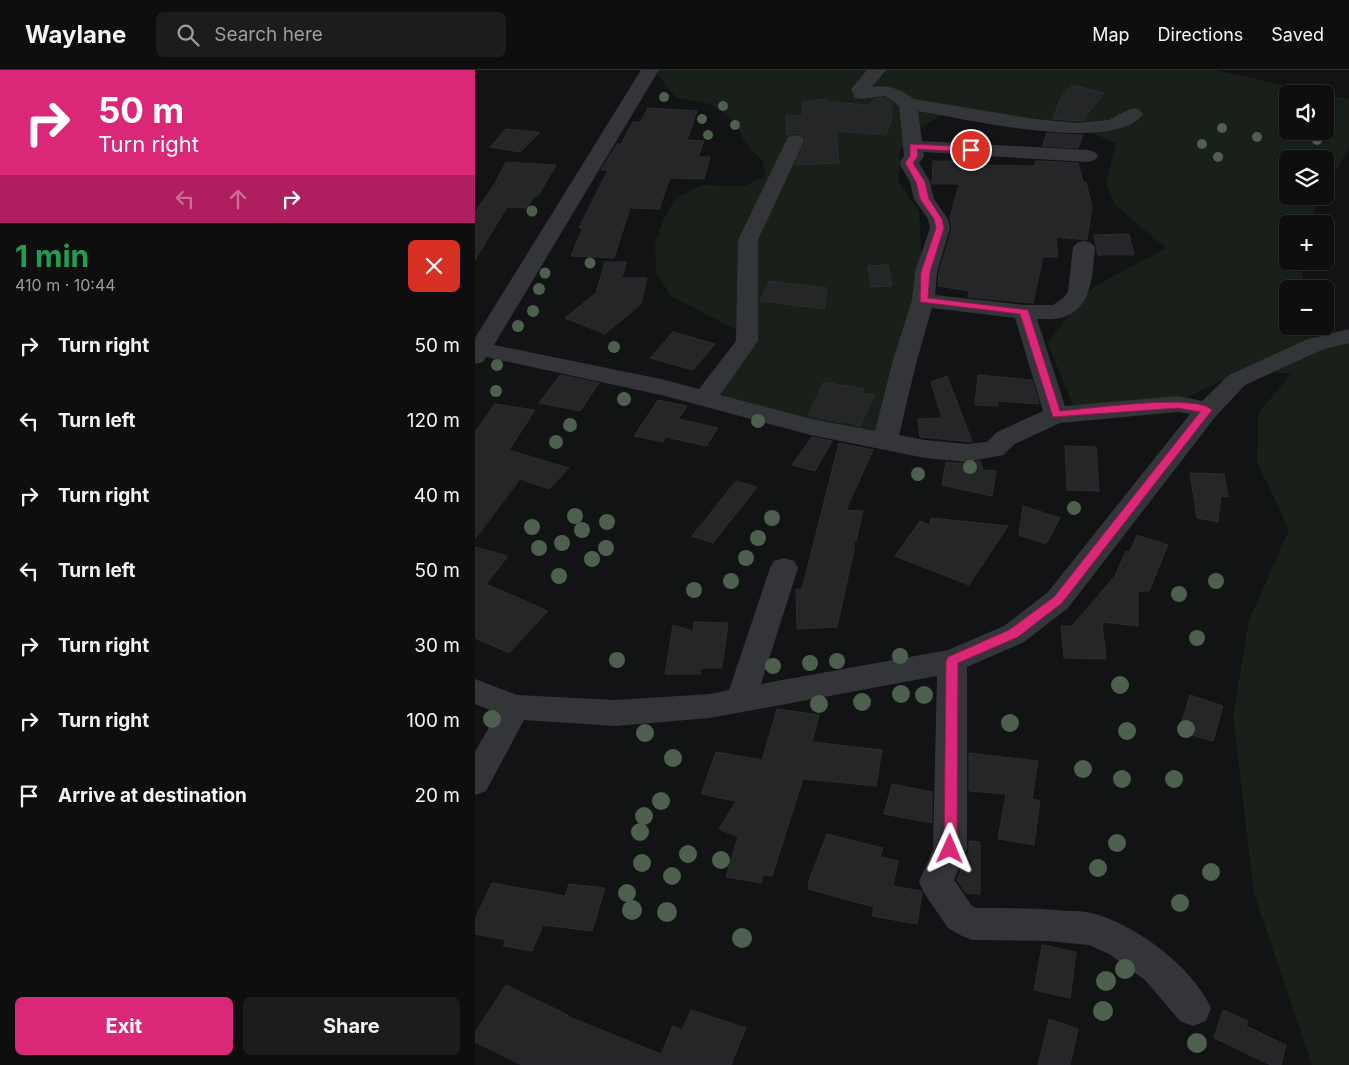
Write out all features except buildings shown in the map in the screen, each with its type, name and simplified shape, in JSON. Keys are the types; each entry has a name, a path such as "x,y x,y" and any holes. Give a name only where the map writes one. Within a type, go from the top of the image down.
{"street":[{"path":"650,70 478,353 616,377 811,427 925,449 967,453 994,448 1006,438 1056,415 1178,404 1207,410"},
{"path":"877,70 860,89 861,94 887,90 898,95 908,104 1035,125 1077,129 1113,125 1134,114"},
{"path":"885,441 905,360 923,300 926,272 940,228 938,219 925,199 921,182 909,163 914,156 908,104"},
{"path":"705,399 747,340 748,240 795,141"},
{"path":"913,146 1087,156"},
{"path":"923,300 1024,312 1057,312 1071,303 1079,292 1084,247"},
{"path":"1024,312 1056,415"},
{"path":"475,691 516,707 615,713 710,706 952,661 1014,634 1058,600 1207,410 1237,380 1316,344 1349,336"},
{"path":"741,700 784,568"},
{"path":"952,661 950,849 936,882 959,917 972,924 1048,925 1091,929 1121,942 1157,968 1193,1008"},
{"path":"475,781 516,707"}],"shaded area":[{"path":"654,70 1215,70 1284,85 1279,85 1279,140 1334,140 1334,96 1349,99 1349,147 1334,174 1334,150 1279,150 1279,205 1318,205 1312,215 1279,215 1279,270 1302,270 1303,280 1279,280 1279,335 1314,335 1316,344 1349,336 1349,1065 1312,1065 1254,894 1233,716 1249,620 1289,530 1257,462 1258,414 1292,373 1239,373 1148,415 1073,405 1047,343 1093,287 1166,248 1114,204 1106,183 1116,143 1062,121 942,115 918,129 900,151 898,181 919,211 922,268 883,435 699,397 751,337 672,297 656,273 655,245 664,217 677,197 703,185 745,186 765,176 763,161 741,136 738,124 711,104 676,98"}],"route":[{"path":"950,849 952,661 1014,634 1058,600 1207,410 1178,404 1056,415 1024,312 923,300 926,272 940,228 938,219 925,199 921,182 909,163 914,156 913,146 971,150"}]}
